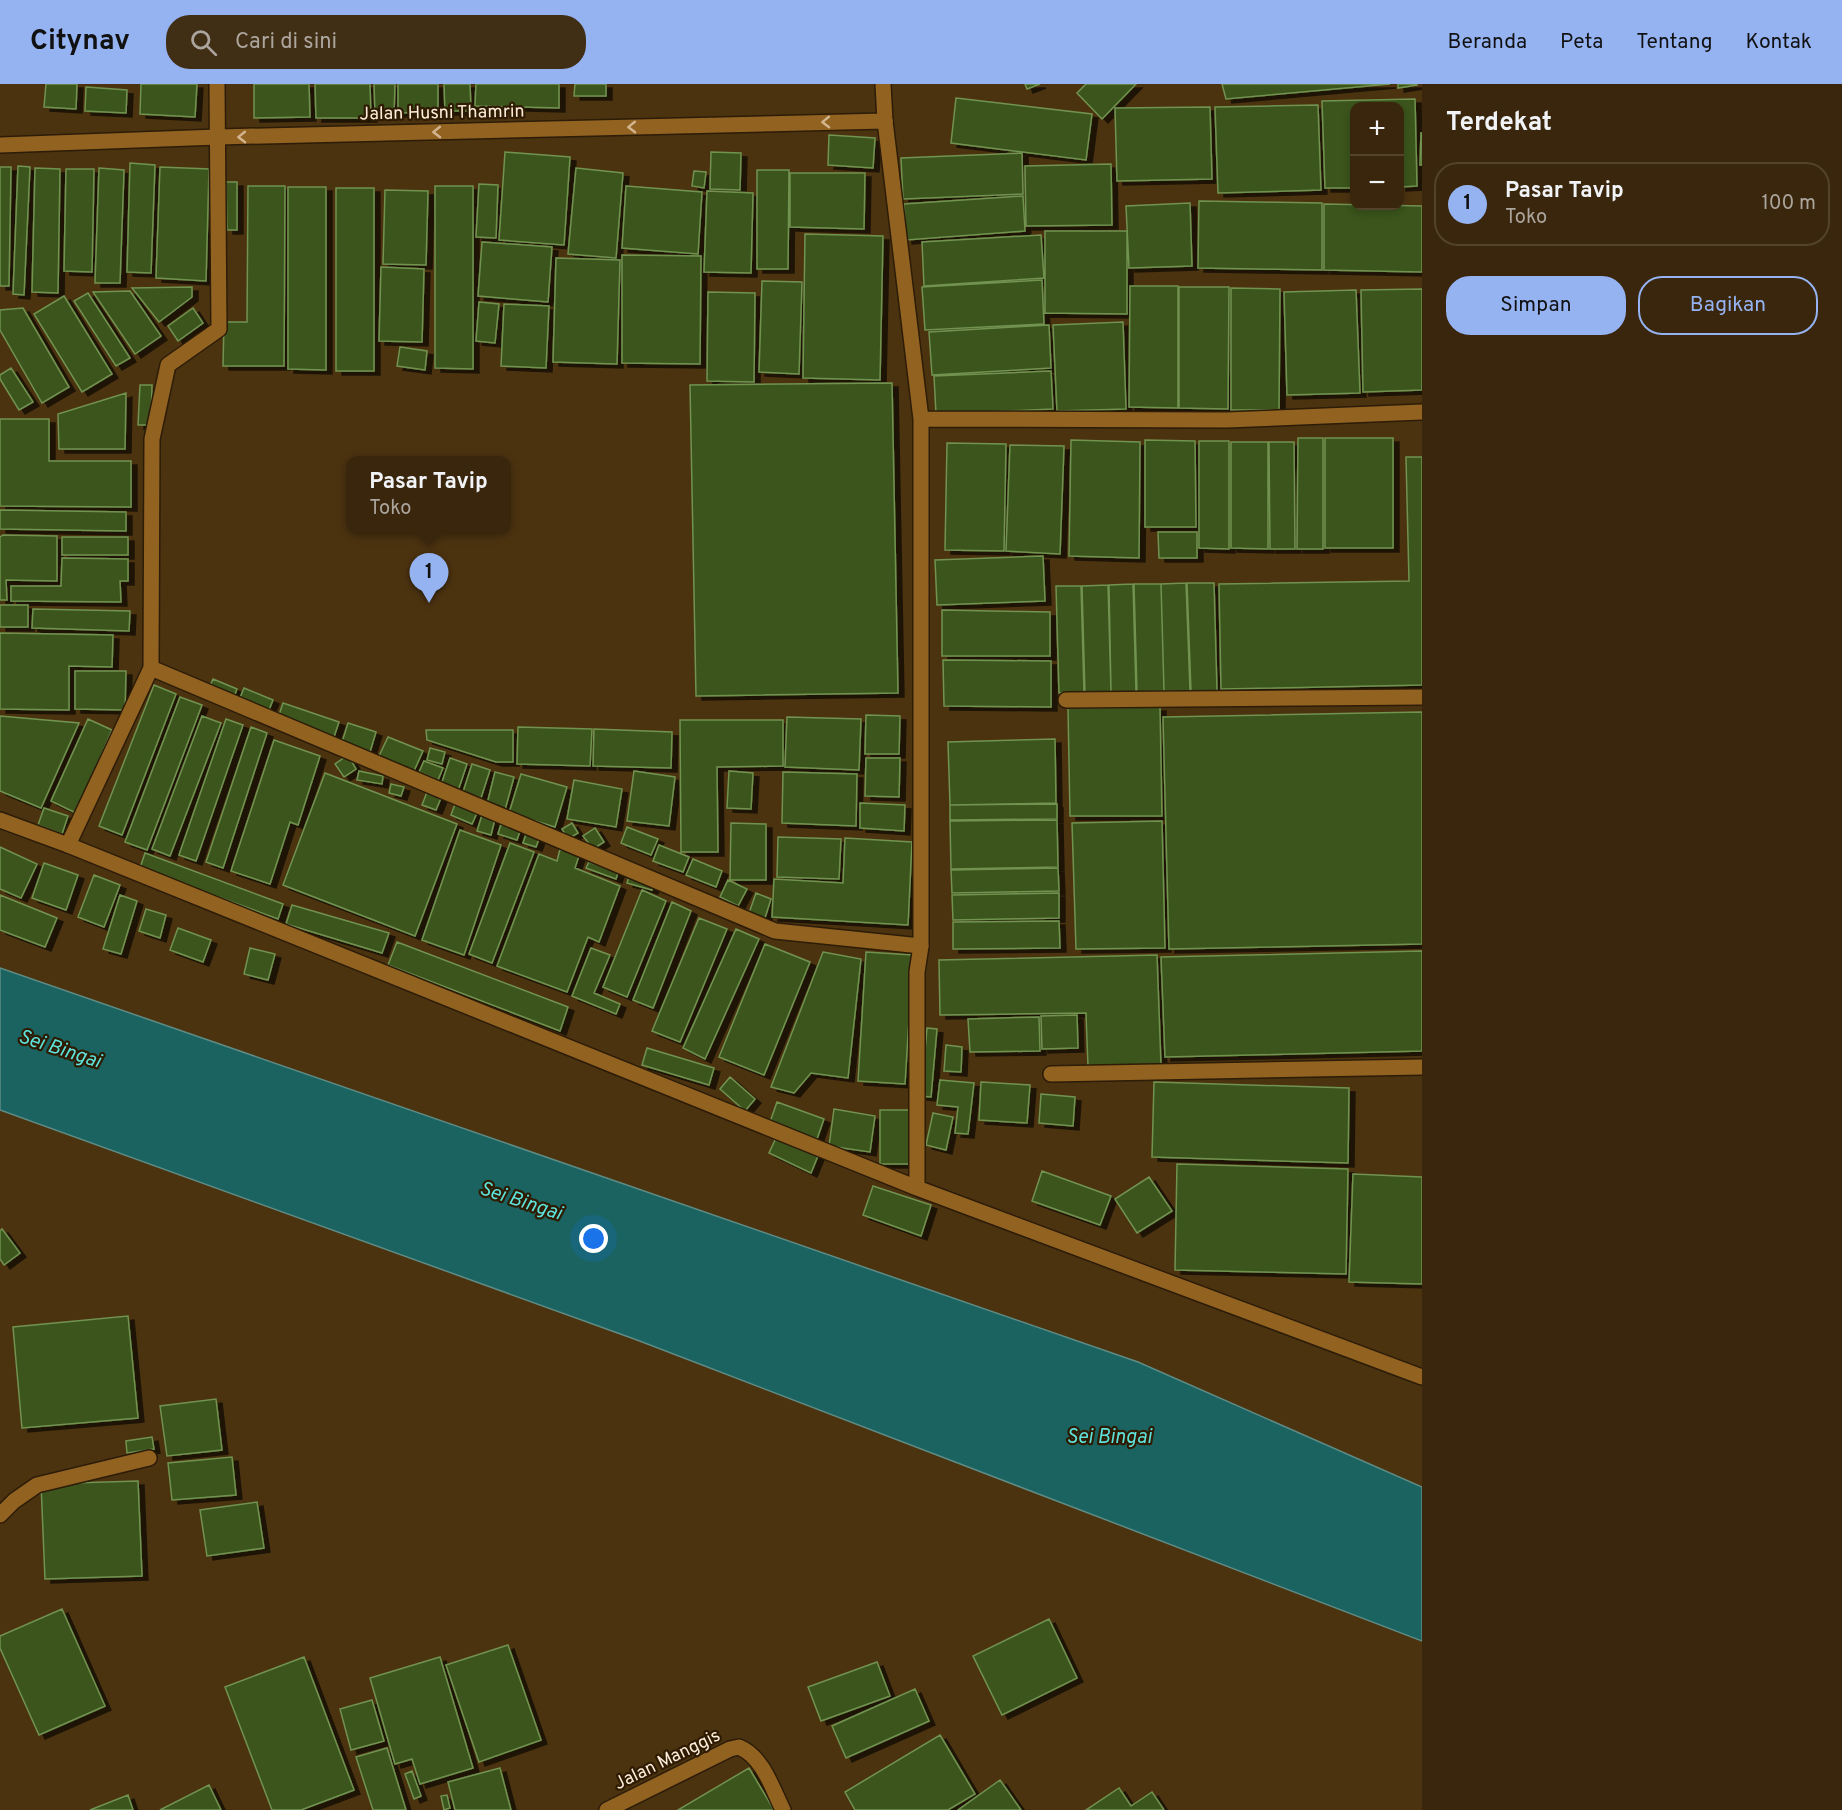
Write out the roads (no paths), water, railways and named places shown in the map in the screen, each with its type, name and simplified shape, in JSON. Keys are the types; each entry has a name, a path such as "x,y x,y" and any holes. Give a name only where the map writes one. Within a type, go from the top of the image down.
{"street":[{"path":"68,845 151,668 153,439 168,365 219,329 217,84"},
{"path":"883,84 885,121 921,419 921,946 917,972 918,1188"},
{"name":"Jalan Husni Thamrin","path":"0,145 218,137 885,121"},
{"path":"921,419 1227,420 1422,411"},
{"path":"151,668 775,931 921,946"},
{"path":"1066,700 1422,697"},
{"path":"0,819 918,1188 1422,1377"},
{"path":"1051,1074 1422,1067"},
{"path":"0,1515 14,1501 37,1485 149,1458"},
{"name":"Jalan Manggis","path":"607,1810 730,1749 739,1747 753,1756 761,1767 783,1810"}],"water":[{"name":"Sei Bingai","path":"0,968 1138,1362 1422,1487 1422,1641 637,1340 0,1110"}],"place":[{"name":"Pasar Tavip","path":"429,603"}]}
